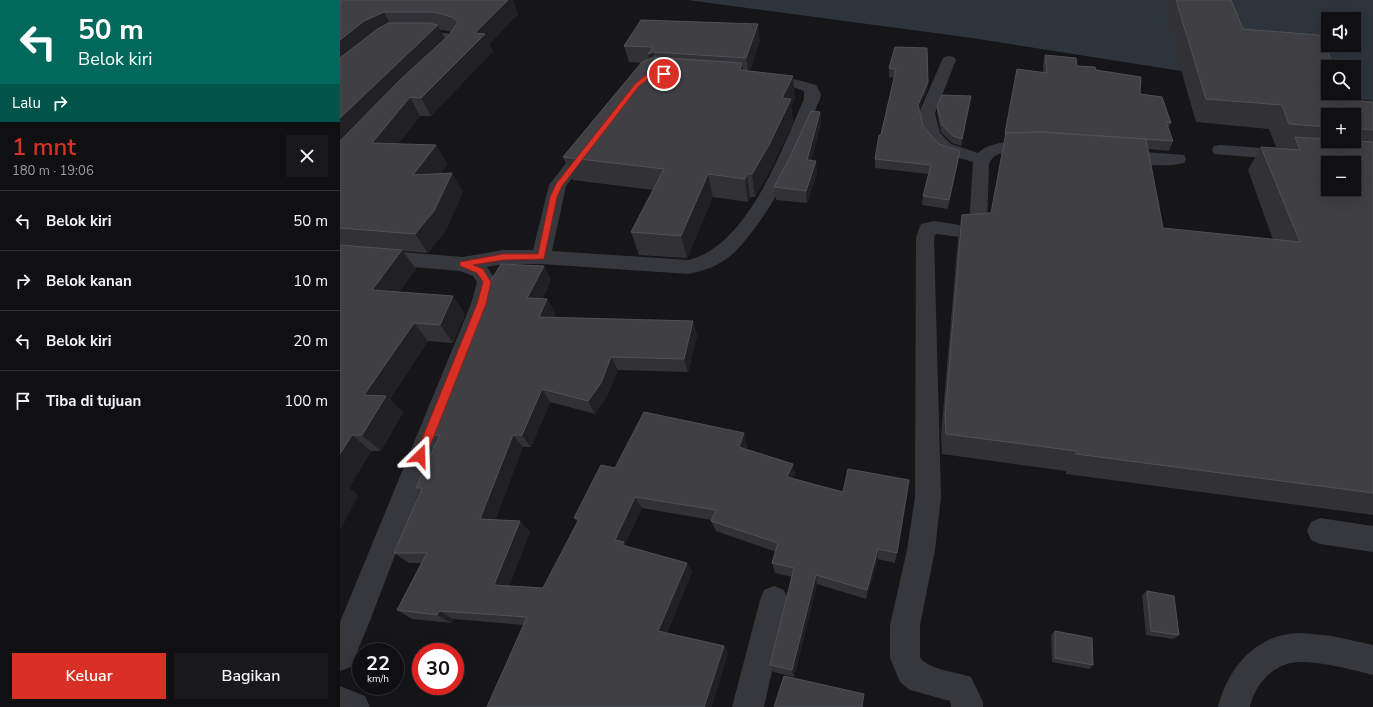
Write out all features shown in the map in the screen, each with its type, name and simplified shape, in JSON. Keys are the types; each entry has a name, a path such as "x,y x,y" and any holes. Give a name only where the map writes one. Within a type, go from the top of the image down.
{"street":[{"path":"402,34 449,36 458,40 456,44 434,65"},
{"path":"949,60 927,112 932,134 946,148 982,159"},
{"path":"340,254 463,264 503,257 541,257 689,267 704,263 717,256 727,248 759,211 768,198 812,99 813,94 811,88 804,85 750,79"},
{"path":"541,257 558,185 596,137"},
{"path":"967,707 967,702 960,688 921,679 911,671 905,658 905,625 921,550 928,498 925,236 928,228 933,227 941,226 963,232 974,230 978,227 982,159 988,151 997,148 1053,150"},
{"path":"1220,150 1304,156"},
{"path":"1100,153 1155,159 1178,159"},
{"path":"340,656 348,617 481,304 487,282 480,271 463,264"},
{"path":"1320,531 1373,539"},
{"path":"748,707 774,600"},
{"path":"1234,707 1247,676 1268,657 1289,648 1342,653 1373,660"},
{"path":"340,702 354,707"}],"shaded area":[{"path":"687,0 1373,0 1373,101 1361,99 1361,60 1321,60 1321,93 972,38"}],"building":[{"path":"340,0 508,0 475,33 485,34 421,98 410,97 372,143 436,145 413,175 452,173 434,211 415,234 340,228 340,141 402,78 449,35 458,22 452,17 434,12 384,12 364,21 340,40"},
{"path":"1176,0 1231,0 1243,29 1319,35 1321,39 1321,52 1328,52 1332,60 1321,60 1321,100 1373,102 1373,130 1361,129 1361,108 1321,108 1321,126 1289,124 1282,105 1206,99"},
{"path":"641,20 758,24 746,58 653,52 648,54 653,47 624,46"},
{"path":"388,23 429,23 438,25 340,118 340,58 376,30"},
{"path":"895,47 927,48 928,82 918,105 923,126 939,144 960,151 949,200 923,196 931,165 875,159 879,135 881,135 896,69 889,68"},
{"path":"1045,55 1076,58 1077,66 1095,67 1096,70 1141,77 1140,94 1162,97 1171,123 1166,122 1173,141 1042,132 1005,133 1017,69 1047,73"},
{"path":"654,57 742,63 740,70 793,76 782,98 791,99 769,145 752,174 747,174 745,179 708,174 681,236 631,232 664,169 563,157 642,62"},
{"path":"942,95 971,96 962,139 953,136 942,125 937,106"},
{"path":"811,111 820,112 807,160 816,161 806,191 774,187 790,157"},
{"path":"1042,132 1146,139 1163,228 1300,242 1261,147 1300,150 1295,137 1321,139 1321,148 1361,148 1361,141 1373,142 1373,493 1076,454 1076,451 946,434 945,415 962,215 991,213 1006,133"},
{"path":"340,245 402,250 372,290 453,296 440,325 414,323 364,395 386,396 362,435 352,435 340,454"},
{"path":"501,264 544,266 527,298 547,299 539,317 693,321 684,359 611,357 601,383 588,401 542,389 522,435 513,435 480,519 520,521 494,585 543,588 579,519 574,518 601,465 615,468 644,412 744,433 739,447 793,464 787,477 843,492 848,469 909,480 897,553 878,549 867,590 816,575 792,670 770,665 794,568 772,563 778,543 711,521 716,510 635,497 615,540 624,542 622,545 687,563 658,631 724,646 704,707 487,707 527,617 439,611 437,615 397,610 427,553 394,553 422,488 416,488 440,435 429,436 464,351 459,351 481,297"},
{"path":"1147,591 1174,596 1179,635 1151,631"},
{"path":"1055,631 1092,638 1093,665 1055,658"},
{"path":"784,676 864,694 862,707 774,707"}],"route":[{"path":"420,456 481,304 487,282 480,271 463,264 503,257 541,257 558,185 637,85 649,76 664,74"}]}
